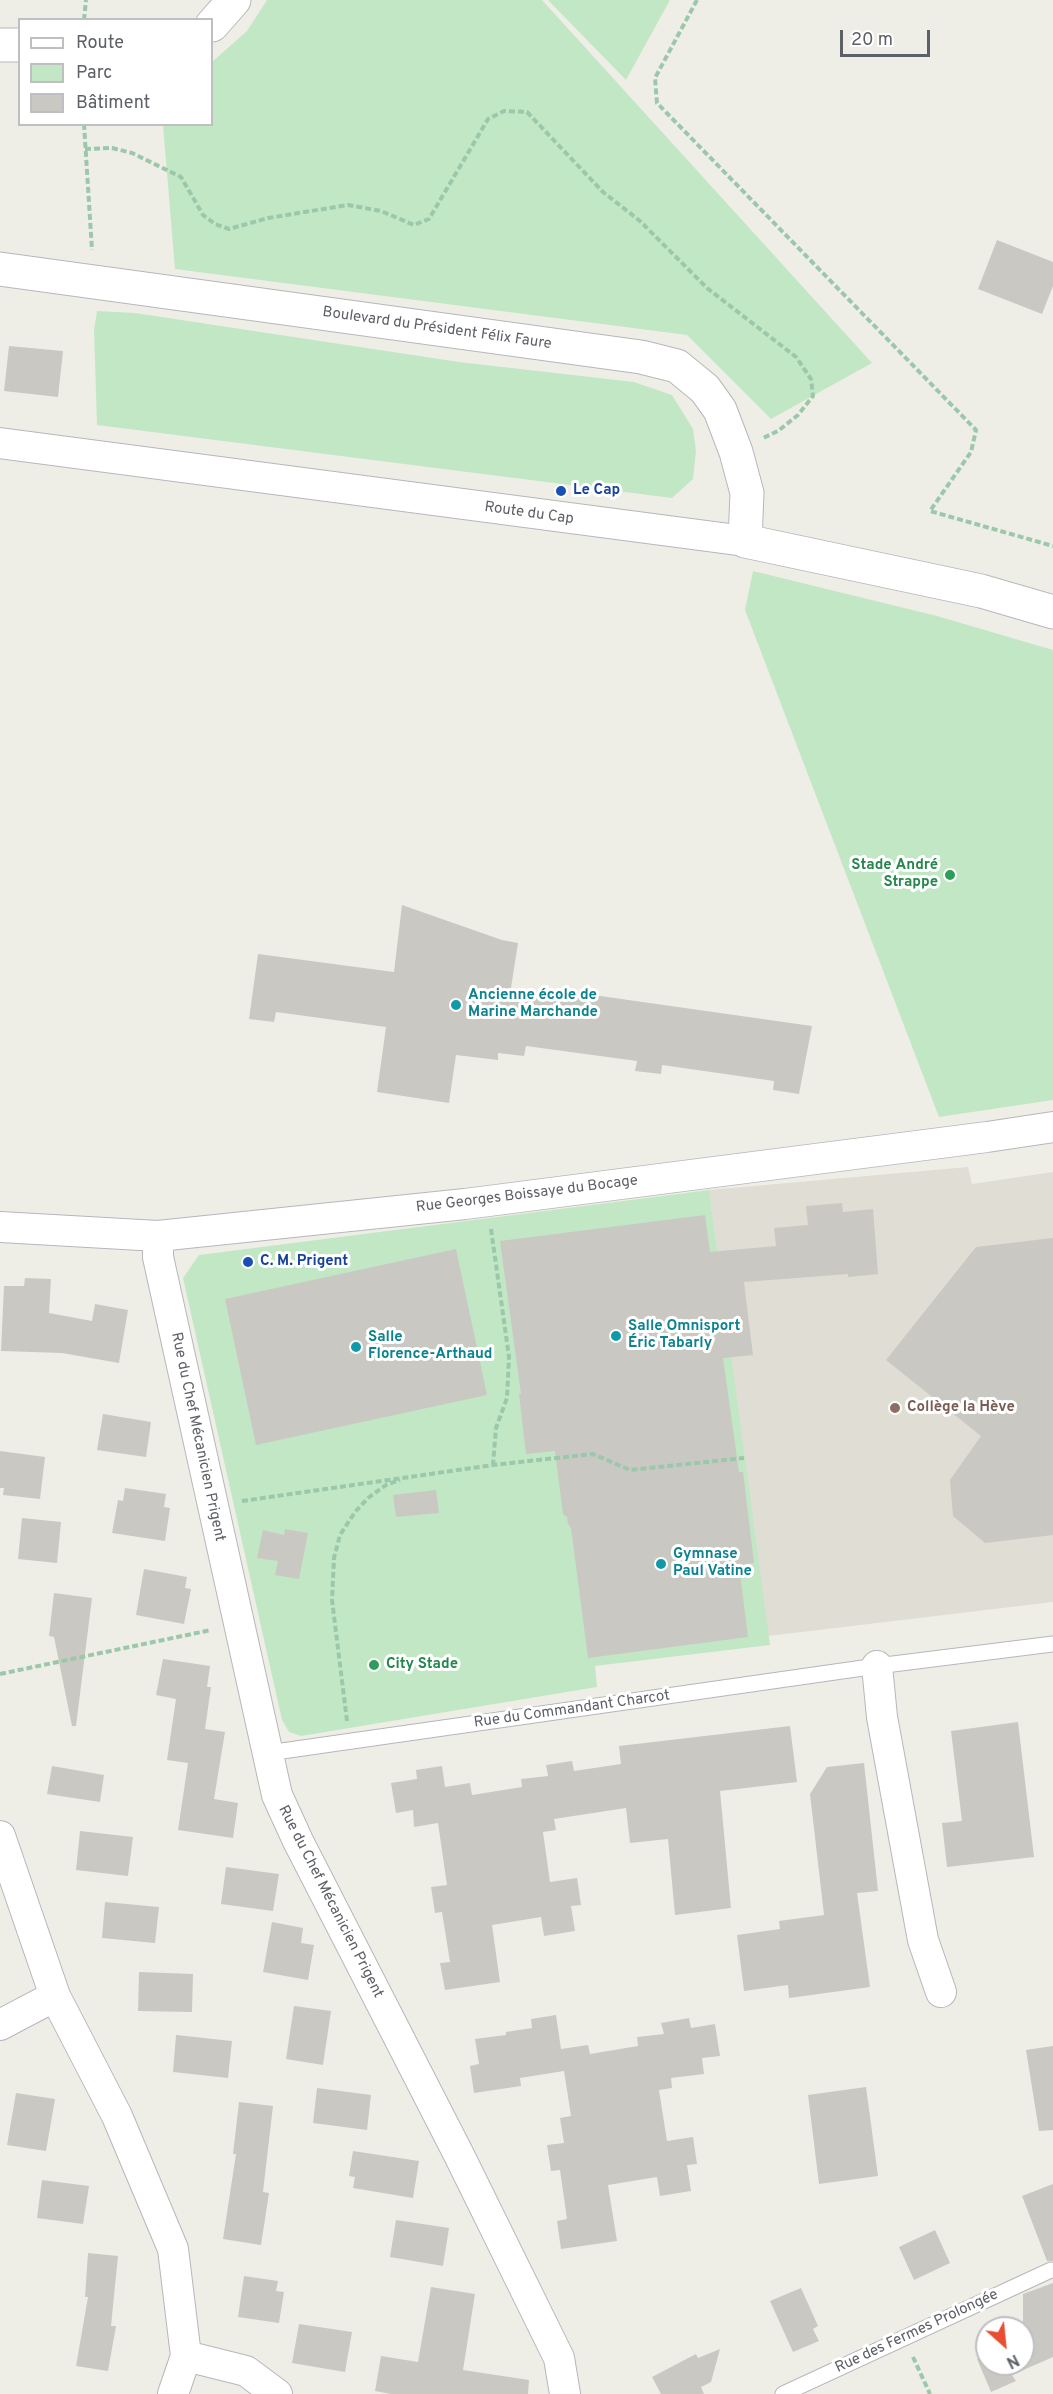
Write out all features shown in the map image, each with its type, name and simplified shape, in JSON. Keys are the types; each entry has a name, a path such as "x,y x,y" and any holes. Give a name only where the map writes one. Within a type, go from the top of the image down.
{"street":[{"path":"213,24 234,0"},
{"path":"0,45 18,45"},
{"name":"Boulevard du Président Félix Faure","path":"0,269 641,357 677,366 705,389 720,410 736,452 747,493 745,541"},
{"name":"Route du Cap","path":"0,443 745,541 981,591 1053,612"},
{"name":"Rue Georges Boissaye du Bocage","path":"0,1227 158,1236 465,1204 1053,1127"},
{"name":"Rue du Chef Mécanicien Prigent","path":"158,1236 158,1257 277,1795 298,1842 459,2155 559,2358 565,2394"},
{"path":"877,1666 882,1717 922,1940 941,1992"},
{"path":"0,1836 55,1995 117,2116 173,2249 186,2356 173,2394"},
{"path":"0,2025 55,1995"},
{"path":"186,2356 246,2371 277,2394"}],"lane":[{"name":"Rue du Commandant Charcot","path":"268,1753 877,1666 1053,1644"},
{"name":"Rue des Fermes Prolongée","path":"783,2394 1051,2270"}],"path":[{"path":"84,18 86,0"},
{"path":"697,0 655,78 657,103 976,430 971,452 930,511 1053,546"},
{"path":"86,149 112,148 132,153 181,177 203,215 215,224 229,229 268,218 348,205 381,211 414,225 429,219 488,119 504,111 527,112 603,192 640,221 707,288 796,357 811,379 813,396 798,415 778,431 736,452"},
{"path":"84,126 93,281"},
{"path":"491,1228 509,1357 507,1398 496,1428 493,1465"},
{"path":"212,1507 493,1465 593,1454 630,1470 744,1458"},
{"path":"350,1742 332,1600 334,1558 340,1535 368,1498 386,1485 409,1477"},
{"path":"0,1674 238,1624"},
{"path":"904,2338 930,2394"}],"shaded area":[{"name":"Collège la Hève","path":"968,1167 972,1184 1053,1172 1053,1602 768,1636 709,1190"}],"green space":[{"path":"267,0 542,0 872,363 771,419 687,335 175,269 163,126 213,126 213,61 247,31"},
{"path":"548,0 670,0 626,80"},
{"path":"97,311 135,313 459,362 634,382 672,395 693,429 696,451 693,479 672,498 97,425 94,330"},
{"name":"Stade André Strappe","path":"753,571 937,616 1053,650 1053,1100 939,1117 745,610"},
{"path":"709,1190 770,1645 595,1666 597,1687 301,1736 289,1732 282,1720 183,1278 199,1255"}],"building":[{"path":"997,240 1053,262 1053,286 1042,314 978,289"},
{"path":"9,346 63,351 58,397 4,391"},
{"name":"Ancienne école de Marine Marchande","path":"402,905 502,940 518,943 511,988 579,997 579,993 812,1026 799,1094 773,1090 774,1081 662,1065 661,1074 635,1071 637,1061 526,1046 524,1056 498,1053 498,1060 456,1055 449,1103 377,1092 386,1027 276,1012 274,1022 249,1019 258,954 394,972"},
{"path":"842,1203 843,1212 873,1209 878,1274 744,1282 753,1355 723,1358 739,1472 743,1472 754,1563 739,1565 748,1637 588,1658 571,1528 567,1517 563,1514 555,1451 526,1454 519,1394 521,1394 500,1241 705,1215 710,1252 776,1246 774,1228 808,1225 806,1206"},
{"path":"1053,1238 1053,1535 985,1543 953,1516 950,1480 981,1436 886,1360 976,1247"},
{"name":"Salle Florence-Arthaud","path":"456,1249 487,1395 256,1445 225,1299"},
{"path":"25,1278 51,1279 49,1313 92,1321 95,1304 128,1310 119,1363 62,1353 1,1351 4,1286 24,1286"},
{"path":"103,1414 151,1422 146,1457 97,1450"},
{"path":"0,1451 45,1457 40,1499 3,1495 4,1488 0,1488"},
{"path":"125,1488 166,1494 164,1507 170,1508 165,1541 112,1533 118,1500 123,1501"},
{"path":"436,1490 439,1513 396,1517 393,1495"},
{"path":"22,1518 61,1522 57,1563 18,1559"},
{"path":"285,1529 308,1533 299,1579 275,1575 278,1561 257,1558 263,1530 284,1535"},
{"path":"144,1569 187,1577 185,1588 191,1589 184,1624 136,1615"},
{"path":"54,1593 92,1598 76,1726 72,1726 54,1637 49,1636"},
{"path":"163,1659 210,1666 207,1687 211,1687 205,1729 225,1732 214,1799 238,1803 233,1838 178,1830 188,1763 167,1760 176,1699 156,1695"},
{"path":"1018,1722 1034,1857 947,1867 942,1823 962,1821 951,1731"},
{"path":"790,1726 797,1782 720,1791 731,1908 675,1915 668,1839 630,1843 626,1808 554,1819 556,1830 543,1832 550,1882 577,1878 581,1905 571,1906 575,1931 544,1936 541,1917 492,1925 500,1982 445,1990 440,1963 450,1962 442,1912 435,1913 431,1887 447,1885 438,1823 414,1827 413,1810 396,1813 391,1783 417,1779 416,1770 442,1766 445,1787 470,1783 472,1795 522,1787 521,1779 548,1776 546,1765 572,1761 574,1771 621,1764 619,1746"},
{"path":"864,1763 878,1891 857,1893 870,1987 789,1998 788,1985 744,1991 737,1935 780,1929 779,1921 824,1915 810,1794 827,1767"},
{"path":"52,1766 104,1775 100,1802 47,1794"},
{"path":"80,1831 133,1837 128,1876 76,1870"},
{"path":"226,1867 279,1874 273,1911 221,1904"},
{"path":"105,1902 159,1907 155,1943 102,1938"},
{"path":"272,1922 303,1928 301,1943 314,1945 308,1980 263,1972"},
{"path":"139,1972 193,1974 192,2012 138,2011"},
{"path":"294,2006 331,2011 323,2065 286,2059"},
{"path":"556,2015 561,2049 588,2045 590,2054 638,2046 637,2037 664,2034 661,2023 689,2018 691,2028 715,2024 720,2056 702,2058 704,2074 671,2078 672,2088 659,2090 667,2141 693,2137 697,2164 687,2165 691,2191 660,2196 657,2177 608,2185 617,2241 561,2249 557,2221 567,2219 560,2170 551,2171 547,2145 564,2143 560,2118 571,2116 564,2071 520,2078 521,2086 474,2093 470,2066 479,2064 475,2039 506,2035 506,2032 532,2028 531,2019"},
{"path":"176,2035 232,2041 228,2078 173,2072"},
{"path":"1053,2046 1053,2130 1039,2131 1026,2050"},
{"path":"866,2087 878,2176 819,2184 808,2095"},
{"path":"317,2088 371,2095 367,2130 313,2123"},
{"path":"16,2093 55,2099 46,2151 7,2145"},
{"path":"239,2102 273,2106 263,2192 269,2193 261,2245 223,2239 236,2154 233,2154"},
{"path":"353,2151 419,2161 413,2198 353,2188 355,2177 349,2176"},
{"path":"42,2180 89,2186 83,2224 37,2218"},
{"path":"1053,2184 1053,2261 1047,2261 1022,2196"},
{"path":"396,2220 449,2228 443,2266 390,2257"},
{"path":"935,2230 950,2263 914,2280 899,2247"},
{"path":"88,2253 118,2256 111,2326 116,2326 108,2371 76,2366 88,2297 85,2297"},
{"path":"244,2276 278,2281 276,2291 284,2292 279,2323 238,2317"},
{"path":"1053,2283 1053,2357 1035,2365 1035,2316 1023,2316 1023,2294"},
{"path":"431,2287 475,2294 463,2370 529,2380 528,2394 391,2394 375,2391 381,2356 418,2362"},
{"path":"801,2288 818,2326 813,2329 819,2341 793,2352 770,2301"},
{"path":"299,2324 352,2332 345,2372 292,2363"},
{"path":"720,2349 711,2382 701,2387 704,2394 661,2394 652,2377 696,2354 698,2358"},
{"path":"984,2376 1013,2376 1016,2381 991,2392"}],"place":[{"name":"Le Cap","path":"561,491"},
{"name":"Stade André Strappe","path":"950,875"},
{"name":"Ancienne école de Marine Marchande","path":"456,1005"},
{"name":"C. M. Prigent","path":"248,1262"},
{"name":"Salle Omnisport Éric Tabarly","path":"616,1336"},
{"name":"Salle Florence-Arthaud","path":"356,1347"},
{"name":"Collège la Hève","path":"895,1408"},
{"name":"Gymnase Paul Vatine","path":"661,1564"},
{"name":"City Stade","path":"374,1665"}]}
